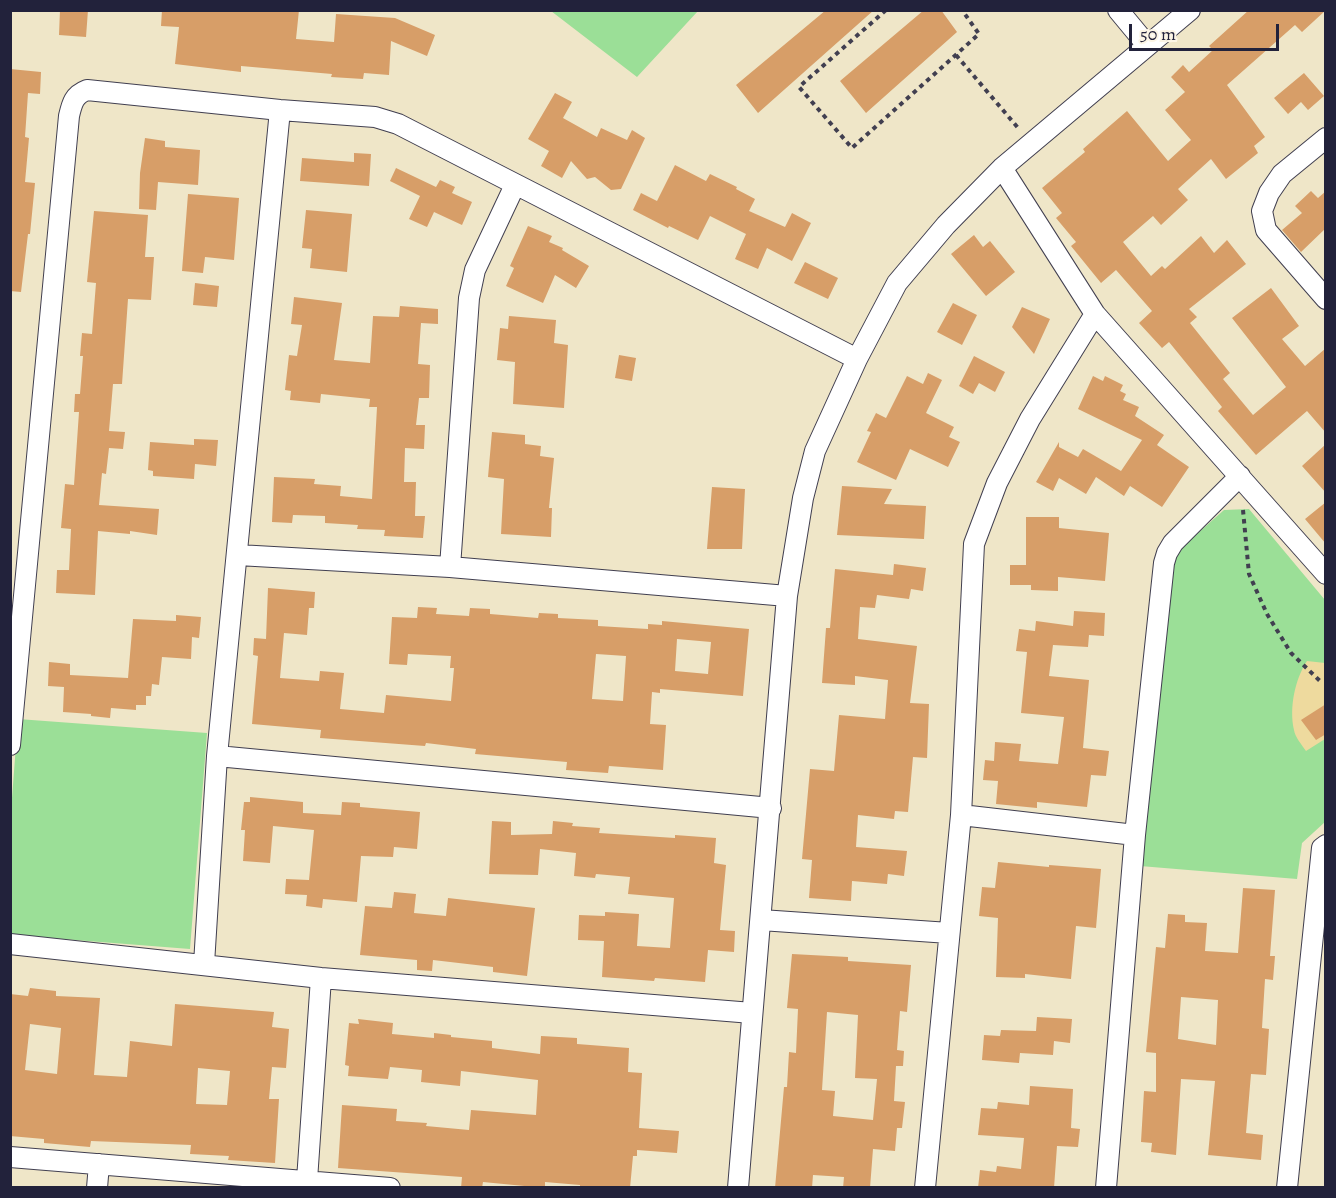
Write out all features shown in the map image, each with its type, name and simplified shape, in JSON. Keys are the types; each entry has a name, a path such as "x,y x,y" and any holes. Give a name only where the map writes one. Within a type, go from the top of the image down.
{"street":[{"path":"1118,10 1147,45"},
{"path":"738,1188 787,596 803,498 815,451 856,359 897,283 946,225 1002,168 1190,10"},
{"path":"10,745 69,116 74,99 80,93 87,90 280,110 375,117 398,124 856,359"},
{"path":"204,964 217,756 280,110"},
{"path":"1326,138 1282,174 1269,193 1262,211 1266,230 1326,299"},
{"path":"1002,168 1095,314 1326,574"},
{"path":"450,567 469,298 475,270 515,185"},
{"path":"925,1188 961,815 974,544 997,483 1030,419 1095,314"},
{"path":"1106,1188 1135,835 1164,563 1173,543 1240,476"},
{"path":"238,555 450,567 787,596"},
{"path":"217,756 771,808"},
{"path":"961,815 1135,835"},
{"path":"1287,1188 1322,848 1326,845"},
{"path":"760,920 949,933"},
{"path":"10,944 321,978 752,1013"},
{"path":"307,1180 321,978"},
{"path":"10,1158 390,1188"},
{"path":"97,1188 99,1164"}],"path":[{"path":"886,10 799,87 852,148 979,34 962,10"},
{"path":"956,55 1031,144"},
{"path":"1243,509 1249,574 1267,614 1291,653 1320,681"}],"green space":[{"path":"552,10 698,11 637,77"},
{"path":"1249,509 1325,600 1325,822 1302,843 1297,879 1140,866 1174,557 1224,510"},
{"path":"18,719 207,733 190,949 11,935 10,824"}],"sand":[{"path":"1307,661 1325,663 1325,739 1306,751 1295,733 1292,712 1296,685"}],"building":[{"path":"60,10 88,10 86,37 59,35"},
{"path":"162,10 299,10 296,39 334,42 336,14 395,18 435,35 427,56 391,41 389,75 364,73 363,79 241,66 241,72 175,64 179,27 161,26"},
{"path":"826,10 874,10 758,113 736,85"},
{"path":"924,10 941,10 957,32 866,113 840,81"},
{"path":"1249,10 1326,10 1302,32 1295,25 1227,85 1265,137 1254,146 1258,153 1226,179 1211,159 1178,189 1188,200 1161,225 1153,216 1123,242 1151,276 1162,266 1165,269 1201,236 1214,253 1227,240 1246,264 1189,309 1197,317 1190,323 1230,373 1223,379 1253,415 1286,387 1232,318 1271,288 1299,326 1282,339 1305,366 1326,348 1326,433 1307,411 1256,455 1218,411 1222,407 1169,342 1162,348 1139,323 1152,311 1116,270 1101,283 1071,246 1076,242 1056,218 1062,213 1042,188 1085,152 1083,149 1127,111 1168,161 1191,140 1165,110 1185,92 1171,77 1183,65 1189,72 1213,50 1209,46"},
{"path":"10,69 41,72 40,94 28,93 25,137 29,138 25,182 35,183 21,292 10,291"},
{"path":"1304,73 1324,96 1308,110 1301,102 1288,114 1274,98"},
{"path":"555,93 572,102 563,118 597,137 601,128 627,140 632,130 645,138 621,189 611,190 595,177 587,179 571,161 562,178 541,166 549,151 528,139"},
{"path":"145,138 165,141 165,147 200,150 198,185 158,182 156,210 139,209 140,173"},
{"path":"354,153 371,154 369,186 300,181 302,158 354,162"},
{"path":"675,165 706,181 710,174 737,187 736,189 755,199 749,211 785,227 792,213 811,223 792,261 767,248 758,269 735,259 746,234 710,216 698,240 633,210 641,193 657,201"},
{"path":"396,168 436,187 440,180 455,187 452,193 472,202 462,225 434,212 427,227 409,219 420,196 390,181"},
{"path":"1311,191 1318,198 1326,191 1326,228 1301,252 1282,230 1302,213 1295,206"},
{"path":"188,194 239,198 234,260 205,257 203,273 182,271"},
{"path":"306,210 352,214 347,272 310,268 312,249 302,248"},
{"path":"94,211 148,215 145,257 154,257 151,300 128,299 122,384 113,384 109,431 125,432 123,449 109,448 106,474 102,473 99,505 159,509 157,535 130,531 130,534 98,531 95,595 56,593 57,570 69,570 71,529 61,528 65,484 74,485 79,412 74,412 75,394 80,394 82,333 92,334 96,283 87,282"},
{"path":"528,226 552,236 549,242 563,248 562,250 589,266 576,288 555,275 543,303 506,286 514,268 510,266"},
{"path":"974,235 983,247 990,241 1015,272 986,296 951,254"},
{"path":"805,262 838,278 828,299 794,283"},
{"path":"195,283 219,286 217,307 193,305"},
{"path":"294,297 342,303 334,360 370,363 373,316 399,317 400,306 438,309 438,324 421,323 418,364 430,365 429,398 419,398 416,425 425,425 424,449 405,448 404,482 416,482 415,516 425,516 423,538 384,536 385,530 357,529 358,525 325,523 325,516 293,515 292,523 272,522 274,477 315,479 314,484 341,486 340,496 372,499 377,407 369,407 370,399 321,394 320,403 290,400 291,391 285,390 289,355 297,356 302,325 291,324"},
{"path":"953,303 977,315 962,345 937,332"},
{"path":"1022,307 1050,319 1034,354 1012,327"},
{"path":"509,316 556,320 554,343 568,345 564,408 513,404 515,362 497,360 500,328 508,329"},
{"path":"619,355 636,358 632,381 615,378"},
{"path":"974,356 1005,372 995,392 979,383 973,394 959,386"},
{"path":"928,373 942,380 926,413 954,427 949,437 960,442 948,467 910,449 896,480 857,462 871,432 867,431 876,413 886,418 907,376 923,384"},
{"path":"1093,376 1103,381 1105,376 1123,385 1120,391 1126,394 1123,400 1139,407 1135,416 1164,435 1157,445 1189,467 1162,507 1130,486 1124,496 1096,477 1086,494 1059,478 1053,491 1036,482 1059,442 1059,447 1078,457 1083,449 1121,471 1142,440 1078,409"},
{"path":"492,432 525,435 525,444 541,446 540,456 554,458 549,508 552,508 551,537 501,534 504,479 488,477"},
{"path":"194,439 218,440 216,466 195,464 194,479 153,476 153,471 148,470 150,442 194,445"},
{"path":"1326,444 1326,493 1302,466"},
{"path":"842,486 892,489 884,504 926,506 924,539 837,535"},
{"path":"712,487 745,489 742,549 707,549"},
{"path":"1326,502 1326,544 1305,519"},
{"path":"1026,517 1059,517 1059,528 1109,533 1105,581 1058,577 1058,591 1031,590 1031,585 1010,585 1010,565 1026,565"},
{"path":"894,564 926,568 923,591 911,589 909,599 877,595 875,608 860,607 858,639 917,646 910,703 929,704 927,758 913,757 908,812 895,811 894,819 858,815 856,847 907,851 904,876 888,874 887,884 852,881 851,901 809,898 812,860 802,859 810,769 834,771 839,715 885,719 888,680 855,676 855,685 822,683 826,628 830,628 835,569 893,575"},
{"path":"268,588 315,592 314,608 309,608 307,635 284,633 280,678 319,681 320,671 344,673 340,709 384,713 386,695 451,701 454,668 450,668 451,656 408,654 407,665 389,664 392,617 417,618 418,607 437,608 436,614 469,616 470,608 490,609 490,614 538,618 539,613 558,614 558,618 598,620 598,626 648,629 648,624 662,625 662,621 749,629 743,696 660,689 660,693 652,692 650,724 666,725 663,770 609,766 608,773 566,770 567,762 475,754 476,749 426,743 425,746 320,738 321,730 252,724 258,656 253,655 254,638 266,639","holes":["677,639 711,642 708,674 675,671","596,654 626,656 623,701 592,699"]},
{"path":"1074,611 1105,613 1104,636 1089,635 1088,647 1053,645 1049,676 1089,680 1083,748 1109,751 1106,776 1091,775 1087,807 1037,802 1037,808 996,804 998,781 983,780 985,760 994,761 995,742 1021,744 1019,761 1058,764 1064,717 1021,713 1027,652 1016,651 1019,629 1035,631 1036,621 1073,626"},
{"path":"176,615 201,617 199,638 192,637 191,659 162,657 159,685 152,684 151,696 146,696 146,705 136,705 136,710 111,708 110,718 63,712 64,687 48,686 49,662 70,664 70,675 128,678 133,619 176,621"},
{"path":"1326,704 1326,734 1316,740 1301,720"},
{"path":"250,797 303,802 303,813 341,815 342,802 360,803 360,807 420,812 417,849 394,847 393,857 361,856 357,902 323,899 322,908 306,906 307,895 285,894 286,879 309,880 314,830 273,826 270,863 243,861 245,830 241,830 244,802 250,802"},
{"path":"492,821 511,822 511,835 552,834 553,821 573,823 572,826 600,828 599,833 716,838 714,863 726,865 720,930 735,931 734,952 708,950 705,982 602,977 604,941 578,940 579,915 605,916 605,912 639,914 637,946 670,948 674,898 628,894 630,877 596,874 595,878 574,876 576,853 540,849 538,875 489,874"},
{"path":"998,862 1101,869 1096,928 1076,926 1071,979 1025,974 1025,978 996,977 998,918 979,916 982,887 995,888"},
{"path":"1243,888 1275,890 1270,956 1275,956 1273,980 1265,979 1262,1028 1269,1029 1266,1075 1251,1074 1246,1133 1263,1135 1261,1160 1208,1155 1215,1081 1181,1079 1176,1155 1151,1152 1152,1143 1141,1142 1144,1091 1156,1092 1156,1053 1146,1052 1156,947 1165,948 1168,914 1185,915 1185,922 1207,923 1205,951 1238,953","holes":["1181,997 1218,1000 1216,1045 1178,1039"]},
{"path":"394,892 416,894 414,913 446,916 448,898 535,908 527,976 493,972 493,967 433,960 432,971 417,970 417,960 360,955 365,906 392,908"},
{"path":"792,954 848,957 848,961 911,965 907,1012 900,1011 897,1050 904,1051 903,1066 896,1066 894,1101 905,1102 902,1128 897,1128 895,1151 873,1149 870,1188 843,1188 844,1177 813,1175 812,1188 775,1188 789,1052 796,1053 798,1009 787,1008","holes":["827,1012 858,1015 855,1078 877,1079 873,1120 833,1116 835,1091 822,1090"]},
{"path":"30,988 56,991 56,996 100,998 94,1075 127,1077 130,1041 172,1046 175,1004 274,1012 272,1027 289,1029 286,1068 272,1067 269,1099 279,1099 275,1163 228,1160 229,1156 190,1154 191,1145 91,1141 90,1147 44,1143 44,1139 10,1136 10,994 28,996","holes":["30,1024 61,1028 57,1074 25,1070","198,1068 230,1071 227,1105 196,1104"]},
{"path":"1037,1017 1072,1019 1070,1043 1054,1041 1053,1055 1020,1053 1019,1063 982,1060 984,1035 1000,1036 1001,1030 1036,1031"},
{"path":"358,1019 393,1023 392,1034 434,1038 434,1033 451,1035 451,1037 492,1041 492,1048 540,1054 541,1036 577,1038 577,1044 629,1048 628,1072 642,1073 639,1128 679,1131 677,1153 637,1150 637,1156 633,1156 630,1188 580,1188 580,1185 545,1182 545,1188 483,1182 482,1188 461,1188 462,1177 338,1168 342,1105 397,1109 396,1121 427,1123 426,1126 469,1130 471,1110 536,1115 538,1080 461,1071 460,1086 421,1082 422,1070 390,1067 388,1079 348,1076 349,1066 345,1065 349,1023 359,1024"},
{"path":"1030,1086 1073,1089 1071,1128 1080,1129 1078,1147 1057,1146 1054,1188 978,1188 980,1170 996,1172 997,1166 1021,1169 1024,1138 978,1135 981,1108 997,1109 998,1102 1029,1105"}]}
